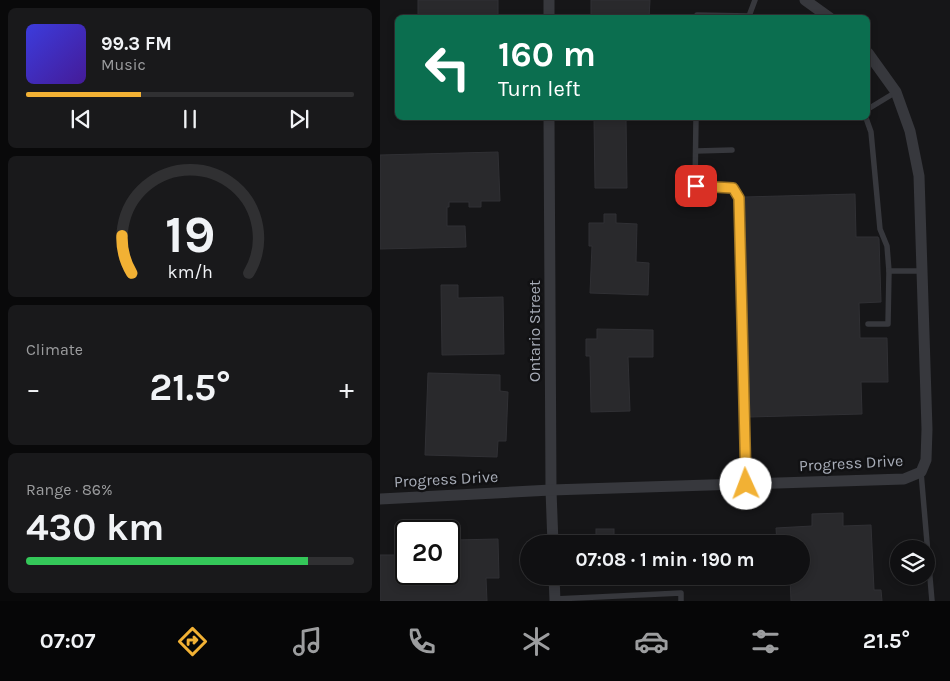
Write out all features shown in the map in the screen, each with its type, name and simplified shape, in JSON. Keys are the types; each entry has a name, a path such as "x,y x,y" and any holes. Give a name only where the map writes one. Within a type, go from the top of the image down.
{"street":[{"path":"549,0 549,15"},
{"path":"805,0 826,15"},
{"name":"Progress Drive","path":"380,499 552,490 904,478 921,472 926,460 927,429 919,176 910,132 896,92 870,57"},
{"name":"Ontario Street","path":"549,120 553,535"},
{"path":"554,585 555,600"}],"lane":[{"path":"750,15 755,0"},
{"path":"697,15 714,15"},
{"path":"870,108 896,92"},
{"path":"696,120 696,186 733,188 739,198 746,484"},
{"path":"867,120 871,132 880,229 887,246 889,271 888,324 868,324"},
{"path":"696,151 732,150"},
{"path":"889,271 922,271"},
{"path":"921,472 932,601"},
{"path":"555,600 681,593 682,601"}],"building":[{"path":"418,0 498,0 498,15 418,15"},
{"path":"591,0 650,0 649,15 591,15"},
{"path":"594,120 626,120 627,188 595,188"},
{"path":"498,152 500,201 481,201 481,207 469,207 469,202 449,202 449,207 447,207 447,226 465,226 466,247 380,249 380,155"},
{"path":"855,194 856,237 878,237 879,239 881,302 859,303 860,338 887,338 888,382 861,382 862,414 749,417 744,197"},
{"path":"604,214 616,214 616,223 637,224 636,262 649,263 648,295 590,293 592,246 589,246 589,223 604,223"},
{"path":"441,285 458,285 458,298 503,297 504,354 442,355"},
{"path":"597,329 653,330 653,357 628,357 630,411 591,412 590,356 586,356 586,339 597,339"},
{"path":"428,373 500,375 500,391 508,392 506,441 498,441 497,457 425,455"},
{"path":"843,513 843,526 871,525 874,590 881,590 882,601 791,601 790,585 810,585 810,535 776,535 776,528 812,526 812,514"},
{"path":"596,529 614,529 614,535 596,535"},
{"path":"498,539 499,578 486,578 487,601 380,601 380,555 395,555 395,585 460,585 460,540"}],"route":[{"path":"696,186 733,188 739,198 746,484"}]}
